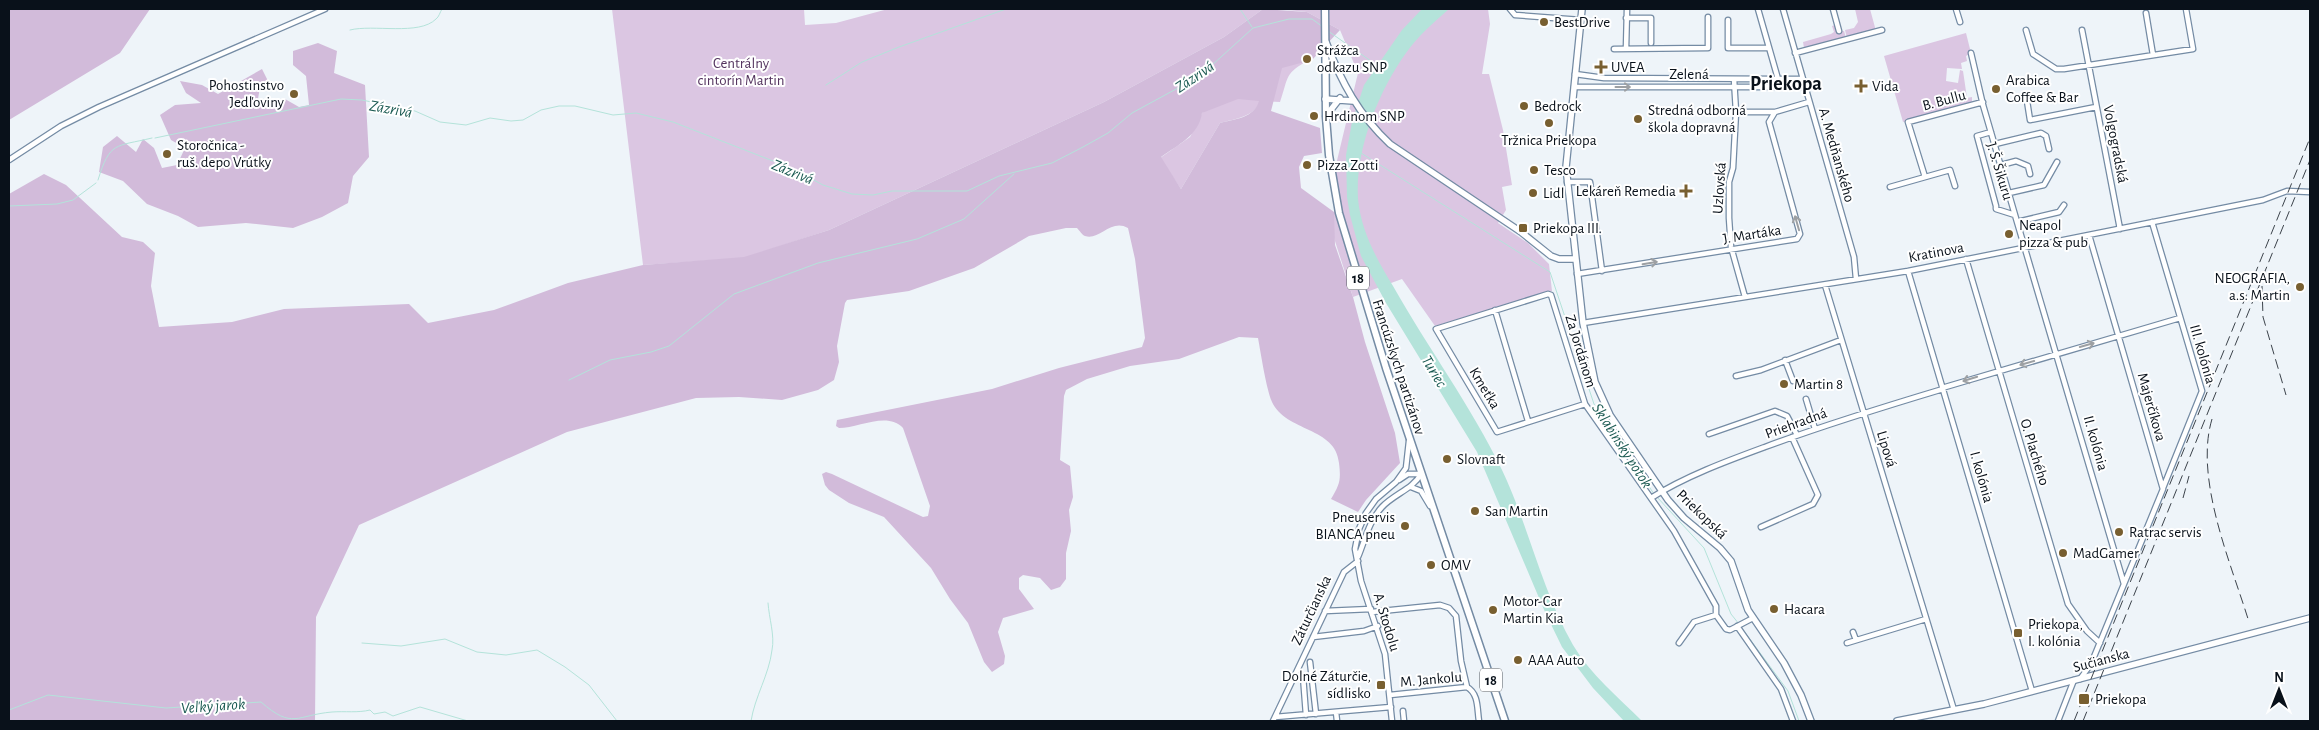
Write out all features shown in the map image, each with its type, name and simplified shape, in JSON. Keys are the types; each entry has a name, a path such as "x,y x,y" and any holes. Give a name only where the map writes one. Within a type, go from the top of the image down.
{"main road":[{"name":"Francúzskych partizánov","path":"1324,9 1326,117 1329,155 1339,213 1432,508 1505,721"}],"street":[{"path":"9,160 61,126 99,107 325,9"},
{"path":"1510,9 1515,15 1581,20"},
{"name":"Priekopská","path":"1582,9 1566,157 1567,182 1583,323 1595,382 1614,425 1660,492 1684,518 1727,556 1735,570 1752,618 1781,657 1797,687 1811,721"},
{"path":"1626,49 1627,9"},
{"path":"1758,9 1778,78"},
{"name":"A. Medňanského","path":"1783,9 1854,257 1856,280"},
{"path":"1833,9 1839,31"},
{"path":"1956,9 1960,22"},
{"path":"2026,30 2033,54 2056,69 2088,65 2193,48 2186,9"},
{"path":"2146,13 2153,55"},
{"path":"1614,49 1708,48 1708,17"},
{"path":"1626,18 1651,18 1651,43"},
{"path":"1728,20 1728,48 1769,48"},
{"path":"1795,53 1882,30"},
{"name":"Volgogradská","path":"2082,30 2120,228"},
{"path":"1326,42 1337,70 1354,102 1373,127 1406,156 1521,232 1551,256 1559,259 1575,259"},
{"name":"J. Š. Šikuru","path":"1971,53 1991,132 2025,248"},
{"name":"Zelená","path":"1575,74 1604,78 1802,79"},
{"name":"Uzlovská","path":"1734,79 1736,112 1733,168 1729,182 1729,202 1732,250 1745,297"},
{"name":"Zelená","path":"1574,87 1805,87"},
{"path":"1325,99 1340,98 1354,102"},
{"path":"1326,117 1340,98"},
{"path":"2027,101 2030,120 2096,108"},
{"path":"1736,112 1775,112 1809,102"},
{"name":"B. Bullu","path":"1925,177 1908,122 1983,102"},
{"name":"J. Martáka","path":"1577,274 1732,250 1800,237 1769,125 1770,118 1775,112"},
{"name":"J. Š. Šikuru","path":"1991,132 1977,136 1996,206 2015,215"},
{"name":"J. Š. Šikuru","path":"1995,144 2041,133 2046,136 2049,149"},
{"name":"J. Š. Šikuru","path":"2001,165 2018,162 2028,166 2030,174"},
{"name":"J. Š. Šikuru","path":"2009,193 2044,185 2057,162"},
{"path":"1890,187 1950,170 1955,186"},
{"path":"1567,182 1590,182 1602,270"},
{"name":"Kratinova","path":"1583,323 1908,271 2263,200 2290,191 2310,192"},
{"path":"2017,222 2059,212 2064,205"},
{"name":"III. kolónia","path":"2152,222 2202,391 2163,489"},
{"name":"Majerčíkova","path":"2089,235 2163,489"},
{"name":"II. kolónia","path":"2025,248 2124,584"},
{"name":"O. Plachého","path":"1966,259 2068,604 2087,631 2100,643"},
{"name":"I. kolónia","path":"1908,271 2032,691"},
{"name":"Lipová","path":"1825,285 1954,710"},
{"name":"Za Jordánom","path":"1495,310 1548,294 1551,295 1585,404 1651,498 1688,556 1715,606 1716,615"},
{"name":"Kmeťka","path":"1528,421 1495,310 1436,329 1497,432 1585,404"},
{"name":"Priehradná","path":"1651,498 1660,492 1730,460 1863,412 2180,318"},
{"path":"1736,376 1842,340"},
{"path":"1785,360 1793,381"},
{"path":"1806,399 1815,429"},
{"path":"1708,434 1775,411 1787,416 1818,495 1813,504 1761,527"},
{"path":"1606,432 1614,425"},
{"path":"1396,482 1406,468 1410,439"},
{"path":"1358,559 1355,550 1356,538 1362,520 1376,499 1408,474 1421,474"},
{"path":"1358,559 1369,527 1378,512 1396,494 1411,487 1421,474"},
{"path":"1411,487 1421,491 1432,508"},
{"path":"2058,721 2077,679 2091,664 2163,489"},
{"name":"A. Stodolu","path":"1358,559 1361,581 1378,626 1385,654 1392,721"},
{"name":"Záturčianska","path":"1274,719 1344,572 1358,559"},
{"path":"1325,611 1440,605 1449,608 1456,616 1460,661 1467,687"},
{"path":"1679,643 1694,622 1716,615 1726,629 1752,618"},
{"name":"Sučianska","path":"1897,721 1954,710 2032,691 2310,618"},
{"path":"1848,643 1926,619"},
{"path":"1313,637 1364,631 1378,626"},
{"path":"1736,626 1781,689 1793,721"},
{"path":"1853,632 1856,640"},
{"path":"1310,662 1316,714"},
{"path":"1303,676 1306,715"},
{"name":"M. Jankolu","path":"1390,696 1467,687 1476,697 1478,721"},
{"path":"1274,719 1391,707"},
{"path":"1403,711 1404,721"},
{"path":"1336,712 1337,721"}],"green space":[{"name":"Centrálny cintorín Martin","path":"612,9 804,9 805,25 836,23 888,9 1263,9 1224,37 1104,102 829,230 744,258 643,265"},
{"path":"1277,9 1488,9 1490,24 1482,74 1489,74 1503,130 1512,185 1502,187 1506,210 1498,223 1528,243 1549,264 1552,291 1435,326 1402,279 1353,297 1334,238 1334,173 1358,73 1340,30 1307,12"},
{"path":"1855,9 1870,9 1876,31 1862,35 1861,32 1861,34 1847,38 1845,30 1854,28 1858,22"},
{"path":"1835,25 1837,32 1844,31 1846,38 1804,48 1803,42 1831,34 1834,32 1832,26"},
{"path":"1966,33 1971,53 1966,56 1967,61 1961,63 1962,69 1947,68 1946,81 1958,83 1960,70 1963,71 1967,98 1972,97 1972,102 1903,122 1884,56"},
{"path":"1309,60 1291,73 1280,102 1260,101 1249,114 1220,123 1181,189 1160,158 1190,137 1202,113 1275,67"}],"shaded area":[{"path":"9,9 150,9 120,53 9,120"},
{"path":"1263,9 1307,12 1340,30 1312,60 1282,68 1271,111 1320,128 1322,153 1304,156 1299,167 1301,188 1334,212 1335,245 1395,433 1400,463 1366,500 1358,512 1331,499 1338,486 1340,474 1336,451 1329,442 1288,419 1279,412 1272,402 1258,338 1239,337 1179,359 1130,366 1087,379 1066,390 1064,396 1060,460 1070,466 1073,497 1069,510 1071,531 1066,553 1066,579 1060,587 1051,590 1040,578 1023,575 1019,578 1019,589 1034,609 1003,618 998,632 1005,656 1004,664 992,672 984,662 968,623 950,599 931,568 884,517 849,503 829,490 825,485 822,474 826,472 832,474 923,517 928,516 930,506 903,428 897,423 881,421 839,428 836,426 837,420 992,389 1059,368 1142,347 1145,338 1135,259 1128,228 1122,226 1111,227 1090,237 1084,235 1077,228 1066,228 1029,236 974,268 909,291 847,300 837,346 839,362 834,380 818,390 782,400 739,397 696,398 567,432 359,525 316,617 315,721 9,721 9,194 44,174 66,185 122,237 143,242 155,253 151,286 159,327 232,322 284,309 409,304 428,323 494,310 568,283 643,265 744,257 829,230 1104,102 1224,37","holes":["1238,99 1259,101 1257,107 1248,114 1238,119 1220,123 1181,189 1161,157 1187,139 1197,127 1202,113"]},
{"path":"318,43 337,51 334,73 365,85 369,157 353,176 348,203 322,217 293,228 246,223 198,227 178,216 147,204 123,181 99,172 103,147 117,136 136,152 143,139 154,148 162,168 177,165 185,148 171,140 160,115 175,105 201,103 186,93 180,81 202,85 218,94 262,69 270,85 260,87 258,99 271,105 285,99 299,107 309,105 306,76 293,65 293,51"}],"water":[{"name":"Turiec","path":"1422,9 1449,9 1426,30 1396,68 1386,85 1370,122 1360,161 1358,180 1358,199 1362,222 1381,266 1477,423 1502,470 1512,492 1544,581 1573,645 1596,676 1642,721 1624,721 1593,688 1562,647 1545,612 1477,452 1386,303 1361,256 1347,197 1346,155 1352,122 1364,85 1402,30"}],"waterway":[{"path":"350,30 419,27 436,19 442,9"},
{"path":"826,85 862,62 1006,9"},
{"path":"1240,9 1252,27"},
{"name":"Zázrivá","path":"155,138 341,99 362,100 415,111 440,122 466,125 490,118 511,121 523,120 541,110 559,106 575,106 613,115 636,113 673,122 791,168 823,185 852,194 873,195 892,191 967,191 999,176 1052,163 1108,133 1132,113 1200,76 1253,28 1289,19 1312,19 1323,27"},
{"name":"Zázrivá","path":"1328,31 1378,66"},
{"name":"Zázrivá","path":"98,180 106,158 116,148 152,138"},
{"name":"Sklabinský potok","path":"1361,153 1550,272 1594,404 1610,427"},
{"path":"569,380 610,360 651,352 669,346 734,294 818,263 917,239 964,219 1014,174"},
{"name":"Zázrivá","path":"9,206 57,204 73,200 96,183"},
{"name":"Sklabinský potok","path":"1612,431 1654,494"},
{"name":"Sklabinský potok","path":"1657,497 1704,548 1731,614 1739,624"},
{"path":"751,721 768,668 773,645 768,603"},
{"name":"Sklabinský potok","path":"1741,627 1788,691 1799,721"},
{"path":"362,643 401,646 445,639 477,652 506,655 537,650 565,667 589,685 617,721"},
{"name":"Veľký jarok","path":"9,710 48,695 166,708 261,702 281,716 295,719 332,712 370,710 374,714 385,712 393,716 420,707 468,721"}],"railway":[{"path":"2074,721 2310,138"},
{"path":"2083,721 2310,160"},
{"path":"2262,286 2263,317 2286,395"},
{"path":"2212,419 2208,443 2211,494 2225,548 2249,622"},
{"path":"2183,498 2189,476"}],"place":[{"name":"BestDrive","path":"1544,22"},
{"name":"Strážca odkazu SNP","path":"1307,59"},
{"name":"UVEA","path":"1601,67"},
{"name":"Vida","path":"1861,86"},
{"name":"Arabica Coffee & Bar","path":"1996,89"},
{"name":"Pohostinstvo Jedľoviny","path":"294,94"},
{"name":"Bedrock","path":"1524,106"},
{"name":"Hrdinom SNP","path":"1314,116"},
{"name":"Stredná odborná škola dopravná","path":"1638,119"},
{"name":"Tržnica Priekopa","path":"1549,123"},
{"name":"Storočnica - ruš. depo Vrútky","path":"167,154"},
{"name":"Pizza Zotti","path":"1307,165"},
{"name":"Tesco","path":"1534,170"},
{"name":"Lekáreň Remedia","path":"1686,191"},
{"name":"Lidl","path":"1533,193"},
{"name":"Priekopa III.","path":"1523,228"},
{"name":"Neapol pizza & pub","path":"2009,234"},
{"name":"NEOGRAFIA, a.s. Martin","path":"2300,287"},
{"name":"Martin 8","path":"1784,384"},
{"name":"Slovnaft","path":"1447,459"},
{"name":"San Martin","path":"1475,511"},
{"name":"Pneuservis BIANCA pneu","path":"1405,526"},
{"name":"Ratrac servis","path":"2119,532"},
{"name":"MadGamer","path":"2063,553"},
{"name":"OMV","path":"1431,565"},
{"name":"Hacara","path":"1774,609"},
{"name":"Motor-Car Martin Kia","path":"1493,610"},
{"name":"Priekopa, I. kolónia","path":"2018,633"},
{"name":"AAA Auto","path":"1518,660"},
{"name":"Dolné Záturčie, sídlisko","path":"1381,685"},
{"name":"Priekopa","path":"2084,699"}],"district":[{"name":"Priekopa","path":"1786,83"}]}
